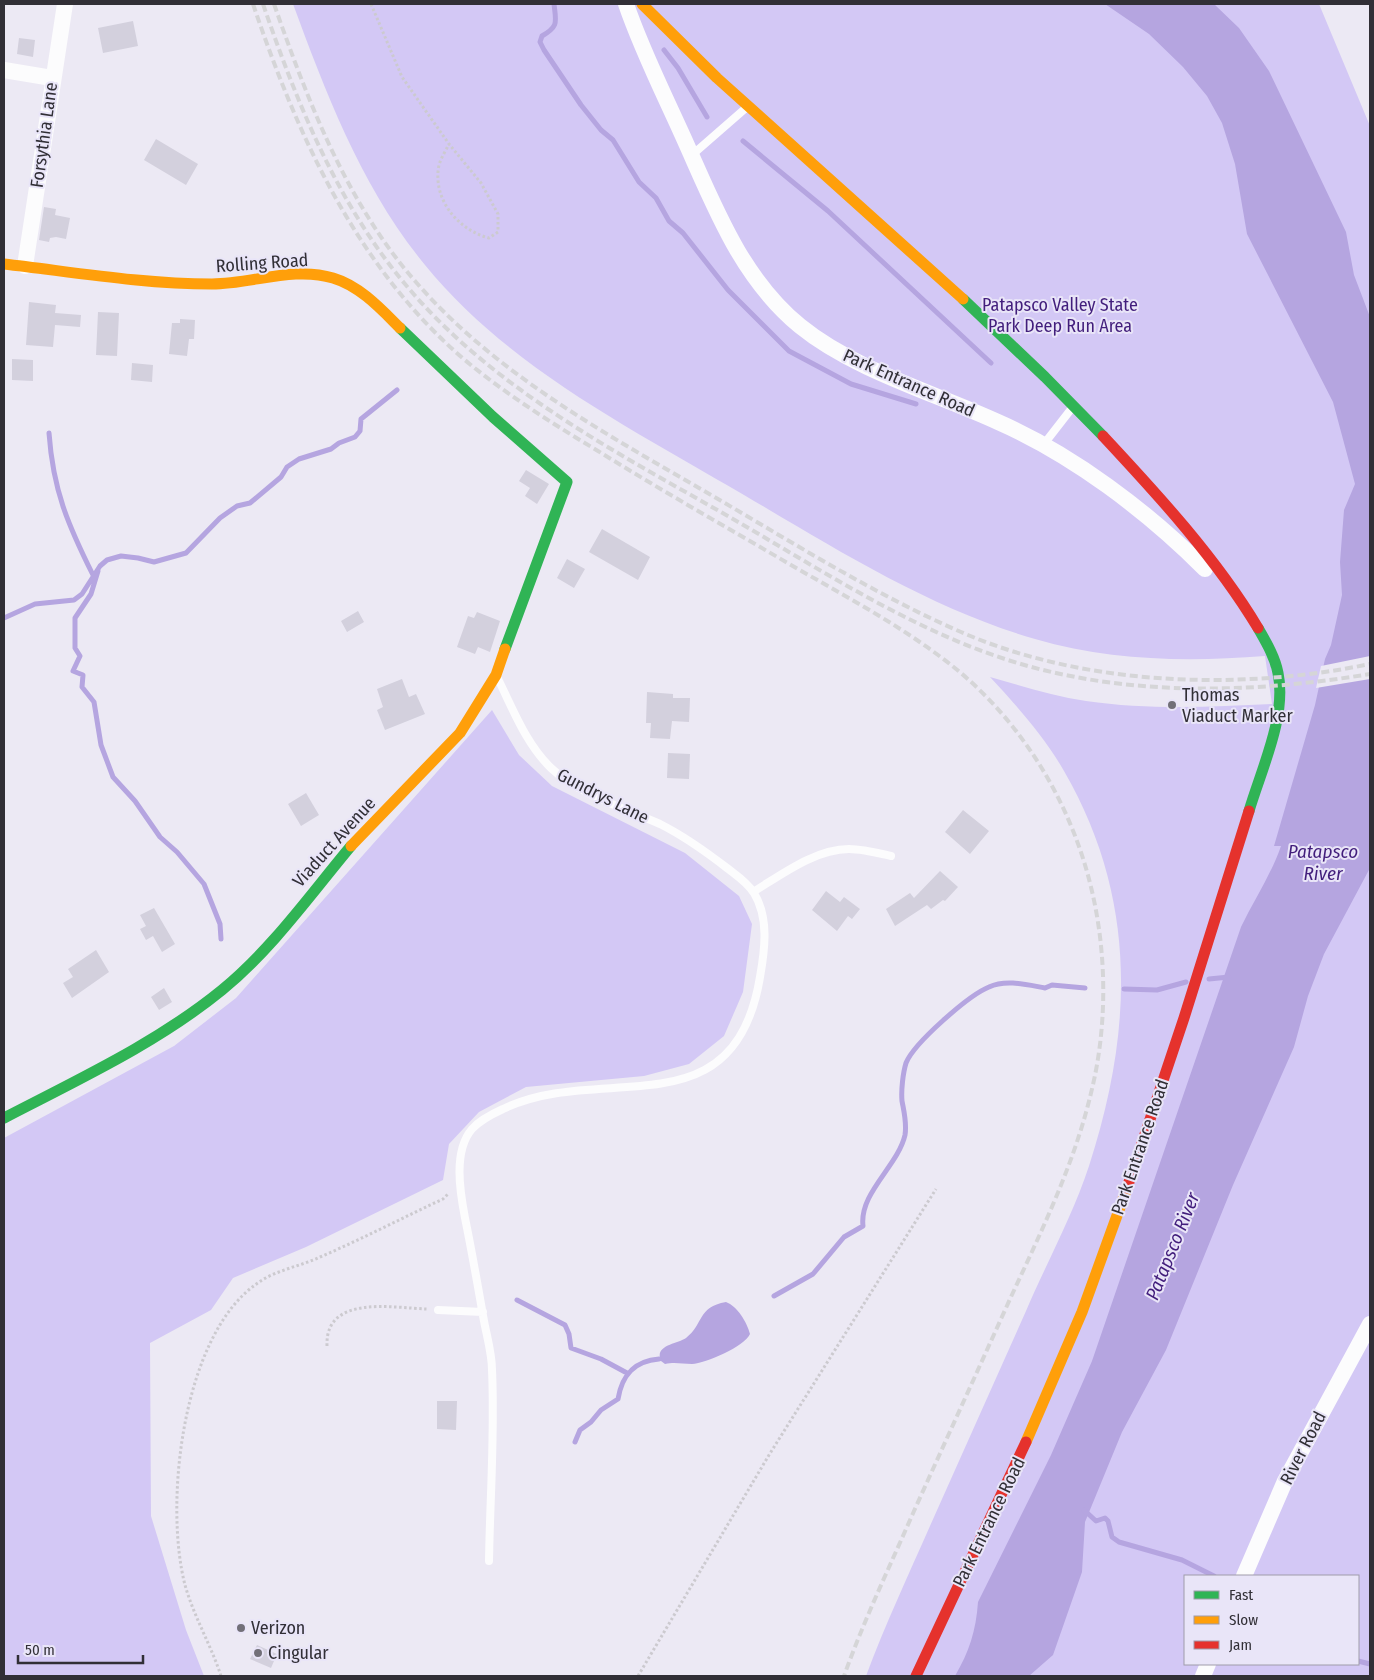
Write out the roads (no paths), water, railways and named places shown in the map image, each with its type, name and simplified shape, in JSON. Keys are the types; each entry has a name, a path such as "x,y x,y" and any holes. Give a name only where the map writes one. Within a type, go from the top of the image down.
{"street":[{"name":"Forsythia Lane","path":"25,266 64,4"},
{"name":"Park Entrance Road","path":"626,4 642,47 723,225 748,268 773,300 800,326 844,356 1000,422 1044,444 1139,510 1192,555 1241,604"},
{"name":"Park Entrance Road","path":"642,4 748,106 1019,351 1074,406 1157,495 1241,604 1267,643 1275,660 1280,680 1281,700 1277,721 1163,1082 1083,1310 1024,1451 916,1676"},
{"path":"4,70 52,78"},
{"name":"Rolling Road","path":"4,264 158,282 205,284 299,275 334,278 354,288 384,313 531,454 567,482"},
{"name":"Viaduct Avenue","path":"4,1118 143,1045 185,1018 223,989 261,954 359,837 460,733 478,707 496,674 567,482"},
{"name":"River Road","path":"1244,1575 1285,1481 1370,1324"}],"lane":[{"path":"692,155 748,106"},
{"path":"1044,444 1074,406"},
{"name":"Gundrys Lane","path":"496,674 524,733 538,754 552,770 571,783 662,826 699,847 746,883 754,892"},
{"path":"489,1560 492,1367 458,1178 465,1143 471,1130 486,1118 514,1104 539,1095 662,1085 704,1072 720,1060 738,1038 752,1012 758,989 765,929 754,892 809,860 832,852 849,849 891,856"},
{"path":"438,1310 483,1312"}],"water":[{"name":"Patapsco River","path":"1105,4 1214,4 1239,28 1269,71 1346,232 1354,275 1370,317 1370,868 1324,954 1308,996 1294,1047 1233,1185 1166,1350 1122,1432 1085,1522 1082,1572 1053,1655 1029,1676 955,1676 971,1641 976,1622 978,1602 1051,1455 1092,1361 1241,927 1281,846 1274,846 1315,705 1342,595 1340,562 1344,510 1355,484 1333,402 1247,234 1235,164 1222,123 1207,96 1183,67 1149,34"},
{"path":"726,1302 738,1311 747,1324 750,1334 746,1339 724,1354 698,1363 665,1364 661,1361 660,1356 663,1348 686,1338 692,1333 705,1312 717,1304"}],"waterway":[{"path":"554,4 554,26 542,36 540,42 544,50 581,105 601,130 613,140 639,182 656,198 669,221 683,233 728,290 789,351 851,384 916,404"},
{"path":"664,50 678,68 707,117"},
{"path":"743,141 828,211 991,363"},
{"path":"4,618 35,604 74,600 82,594 100,566 107,560 121,556 154,562 186,553 220,518 237,506 250,503 281,477 287,467 299,459 331,449 339,443 355,437 360,431 361,419 397,390"},
{"path":"49,433 54,472 63,507 93,575"},
{"path":"98,571 91,594 75,618 75,648 80,656 73,671 83,675 82,687 94,702 101,745 113,777 135,801 160,837 177,852 204,884 220,924 221,939"},
{"path":"1209,979 1229,977"},
{"path":"1124,989 1157,990 1186,982"},
{"path":"774,1296 813,1274 844,1237 863,1226 863,1214 867,1202 895,1158 905,1135 902,1092 906,1063 911,1054 931,1032 956,1009 989,987 1010,983 1045,988 1052,985 1085,988"},
{"path":"517,1300 565,1325 569,1334 571,1348 601,1359 627,1373"},
{"path":"575,1442 580,1430 591,1422 601,1410 618,1399 626,1376 636,1366 650,1360 659,1359"},
{"path":"1084,1510 1096,1521 1105,1518 1108,1521 1112,1537 1119,1542 1182,1560 1212,1575"},
{"path":"1359,1661 1370,1664"}],"railway":[{"path":"253,4 289,101 333,193 359,237 389,279 422,319 475,369 544,418 673,496 872,611 942,658 993,704 1015,730 1053,787 1068,818 1080,850 1096,908 1100,935 1103,988 1103,1014 1097,1067 1084,1120 1076,1146 1045,1223 938,1458 860,1634 844,1676"},
{"path":"263,4 290,78 321,151 359,220 405,284 440,322 478,357 519,389 606,446 893,611 972,647 1014,662 1056,673 1095,680 1173,688 1253,687 1331,680 1370,674"},
{"path":"274,4 315,113 331,149 369,218 415,281 445,313 512,370 548,396 623,443 828,564 894,600 961,632 1009,650 1059,664 1110,673 1163,678 1216,680 1269,678 1320,673 1370,664"}],"place":[{"name":"Thomas Viaduct Marker","path":"1172,705"},
{"name":"Verizon","path":"241,1628"},
{"name":"Cingular","path":"258,1653"}],"park label":[{"name":"Patapsco Valley State Park Deep Run Area","path":"1060,315"}]}
